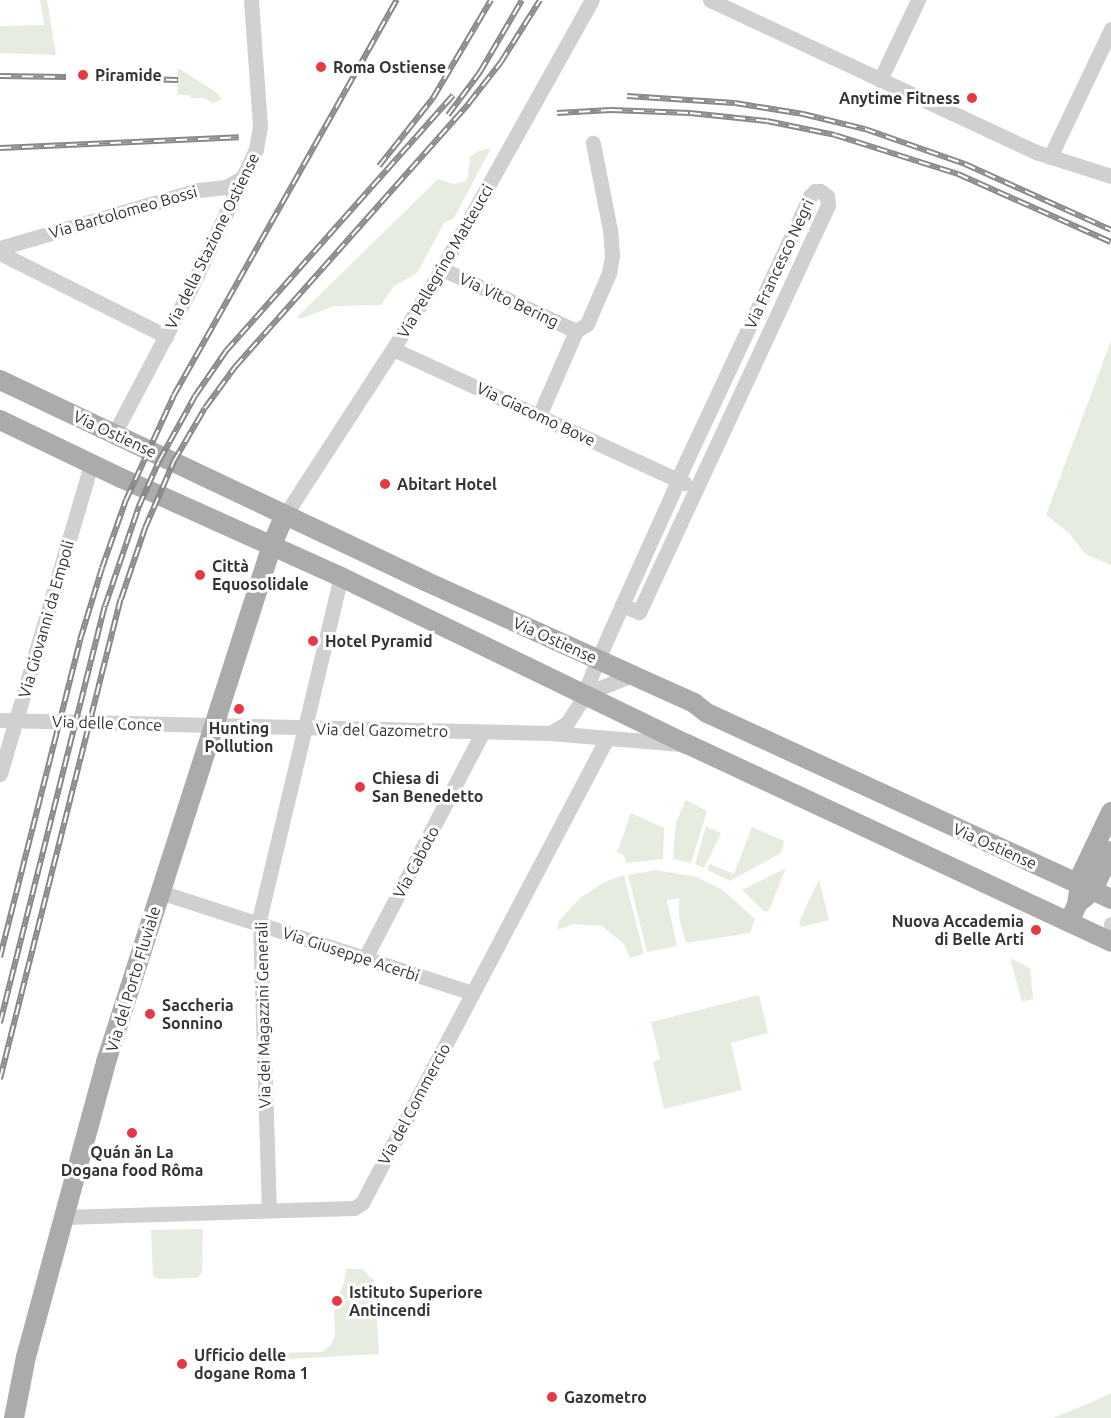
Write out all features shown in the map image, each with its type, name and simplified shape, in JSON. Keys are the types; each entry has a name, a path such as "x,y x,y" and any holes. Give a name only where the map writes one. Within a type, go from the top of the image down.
{"main road":[{"name":"Via Ostiense","path":"0,380 114,434 278,530 341,577 687,744 1073,914 1111,942"},
{"name":"Via Ostiense","path":"0,420 92,464 278,530 598,659 694,703 707,713 1111,899"},
{"name":"Via del Porto Fluviale","path":"18,1415 26,1357 106,1062 278,530"},
{"path":"1073,914 1085,887 1111,812"},
{"path":"1085,887 1111,850"}],"street":[{"name":"Via della Stazione Ostiense","path":"114,434 166,336 256,149 260,131 250,0"},
{"name":"Via Pellegrino Matteucci","path":"278,530 442,268 592,0"},
{"path":"710,0 1050,157 1111,176"},
{"path":"880,80 918,0"},
{"path":"1050,157 1111,29"},
{"path":"539,416 576,331 587,324 612,256 610,230 593,143"},
{"name":"Via Bartolomeo Bossi","path":"0,248 198,190 226,188 243,177"},
{"name":"Via Francesco Negri","path":"550,733 571,719 585,694 598,659 622,604 678,479 810,196 814,191 820,191 827,196 828,205 639,612 622,604"},
{"path":"0,253 166,336"},
{"name":"Via Vito Bering","path":"442,268 576,331"},
{"name":"Via Giacomo Bove","path":"393,349 678,479"},
{"name":"Via Giovanni da Empoli","path":"0,774 92,464"},
{"path":"678,479 696,488"},
{"name":"Via dei Magazzini Generali","path":"268,1210 259,924 341,577"},
{"path":"585,694 632,675"},
{"path":"604,685 609,705"},
{"name":"Via delle Conce","path":"0,720 214,726"},
{"name":"Via del Gazometro","path":"214,726 550,733 606,740 687,744"},
{"name":"Via Caboto","path":"365,958 482,733"},
{"name":"Via del Commercio","path":"64,1217 359,1206 606,740"},
{"name":"Via Giuseppe Acerbi","path":"160,892 472,993"},
{"path":"1111,924 1111,937"}],"shaded area":[{"path":"40,0 47,0 56,55 0,53 0,26 44,25"},
{"path":"178,68 216,92 222,99 214,103 203,98 191,98 190,95 177,95"},
{"path":"491,148 454,218 444,223 417,273 394,286 381,305 334,306 300,319 297,317 438,179 453,184 464,182 468,177 470,157 478,151"},
{"path":"1111,341 1111,565 1085,554 1069,533 1046,515"},
{"path":"686,800 707,811 691,863 673,859 676,822"},
{"path":"631,813 664,828 663,859 626,863 624,856 617,852"},
{"path":"706,826 721,833 704,868 695,864"},
{"path":"752,827 784,841 781,853 730,881 707,870 710,864 734,874"},
{"path":"786,868 769,910 765,912 742,890"},
{"path":"655,870 697,877 723,890 755,919 750,933 686,943 679,917 679,898 667,900 677,946 647,952 628,875"},
{"path":"624,875 644,954 630,958 624,944 602,926 574,924 557,930 559,921 581,897 607,881"},
{"path":"819,879 829,920 801,927 799,922"},
{"path":"1010,958 1030,968 1033,999 1022,1002"},
{"path":"759,995 768,1033 731,1043 742,1090 664,1109 653,1062 660,1059 651,1022"},
{"path":"203,1229 202,1273 197,1278 159,1279 153,1276 151,1230"},
{"path":"346,1269 363,1269 370,1278 374,1279 379,1354 271,1360 271,1353 322,1352 331,1345 335,1335 334,1306 344,1283"},
{"path":"1111,1393 1111,1418 1053,1418 1092,1402"}],"railway":[{"path":"0,957 80,640 126,500 174,395 397,0"},
{"path":"379,166 433,98 491,0"},
{"path":"448,115 480,72 522,0"},
{"path":"0,1079 121,599 145,528 174,461 205,408 235,367 469,103 501,62 540,0"},
{"path":"0,76 66,77"},
{"path":"100,78 178,80"},
{"path":"0,1023 105,606 139,506 159,461 195,396 226,351 453,95"},
{"path":"627,96 735,103 803,114 865,129 965,164 1111,230"},
{"path":"557,113 611,110 690,113 767,121 835,135 958,174 1111,242"},
{"path":"0,148 239,137"}],"place":[{"name":"Roma Ostiense","path":"321,67"},
{"name":"Piramide","path":"83,75"},
{"name":"Anytime Fitness","path":"972,98"},
{"name":"Abitart Hotel","path":"385,484"},
{"name":"Città Equosolidale","path":"200,575"},
{"name":"Hotel Pyramid","path":"313,641"},
{"name":"Hunting Pollution","path":"239,709"},
{"name":"Chiesa di San Benedetto","path":"360,787"},
{"name":"Nuova Accademia di Belle Arti","path":"1036,930"},
{"name":"Saccheria Sonnino","path":"150,1014"},
{"name":"Quán ăn La Dogana food Rôma","path":"132,1133"},
{"name":"Istituto Superiore Antincendi","path":"337,1301"},
{"name":"Ufficio delle dogane Roma 1","path":"182,1364"},
{"name":"Gazometro","path":"552,1397"}]}
